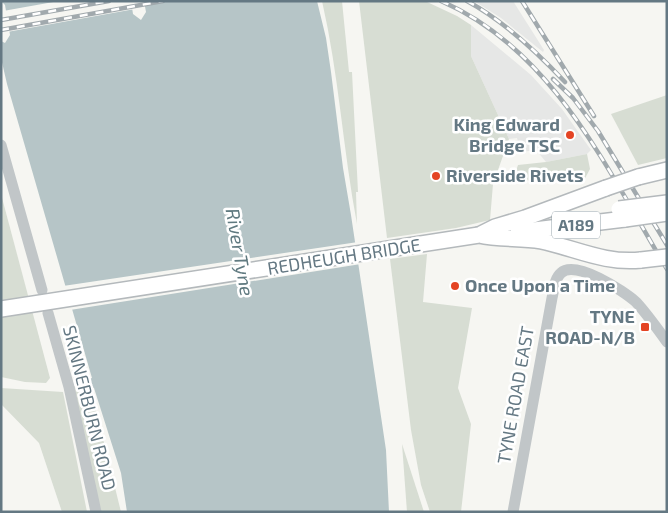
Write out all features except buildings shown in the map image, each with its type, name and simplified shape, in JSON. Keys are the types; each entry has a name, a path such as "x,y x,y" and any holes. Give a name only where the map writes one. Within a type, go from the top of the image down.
{"main road":[{"path":"479,235 496,239 527,228 606,188 667,170"},
{"name":"A189","path":"479,235 622,214 667,203"},
{"name":"A189","path":"622,214 667,213"},
{"path":"479,235 495,228 527,228 547,243 605,259 622,262 667,257"},
{"name":"REDHEUGH BRIDGE","path":"1,309 479,235"}],"street":[{"path":"1,145 42,290"},
{"name":"TYNE ROAD EAST","path":"513,512 555,285 561,273 572,269 580,270 611,284 636,302 667,342"},
{"name":"SKINNERBURN ROAD","path":"48,313 69,387 96,512"}],"shaded area":[{"path":"322,1 342,1 349,72 352,72 358,192 356,192 357,224 333,57"},
{"path":"359,1 425,1 457,16 471,25 471,56 509,139 493,184 490,220 456,228 387,238"},
{"path":"474,1 513,1 544,50 543,52 501,18"},
{"path":"471,25 531,75 562,109 591,150 587,154 546,162 536,150 521,152 517,138 509,139 471,56"},
{"path":"667,95 667,158 638,165 611,114"},
{"path":"587,154 590,169 583,182 513,180 518,165"},
{"path":"1,194 50,378 46,383 25,382 1,377"},
{"path":"427,254 423,302 472,308 458,388 471,424 461,512 430,512 421,485 411,430 390,259"},
{"path":"82,385 84,392 91,390 121,512 96,512 69,387"},
{"path":"1,388 63,392 87,512 62,512 39,443 1,404"},
{"path":"402,444 424,512 407,512"}],"water":[{"name":"River Tyne","path":"1,1 131,1 133,14 141,20 146,12 144,1 317,1 326,38 343,168 386,450 389,512 127,512 121,473 94,388 85,389 83,381 92,378 7,84 1,58 1,41 5,43 10,35 5,5"}],"pier":[{"path":"59,1 134,1 135,9 7,32 3,11"},
{"path":"358,242 361,264 70,310 63,286"}],"railway":[{"path":"1,20 109,1"},
{"path":"1,30 163,1"},
{"path":"441,1 481,23 516,50 546,81 574,116 599,154 667,269"},
{"path":"467,1 519,37 565,82"},
{"path":"522,1 594,116"},
{"path":"553,79 573,98 598,131 667,245"}],"place":[{"name":"King Edward Bridge TSC","path":"570,135"},
{"name":"Riverside Rivets","path":"436,176"},
{"name":"Once Upon a Time","path":"455,286"},
{"name":"TYNE ROAD-N/B","path":"645,327"}]}
